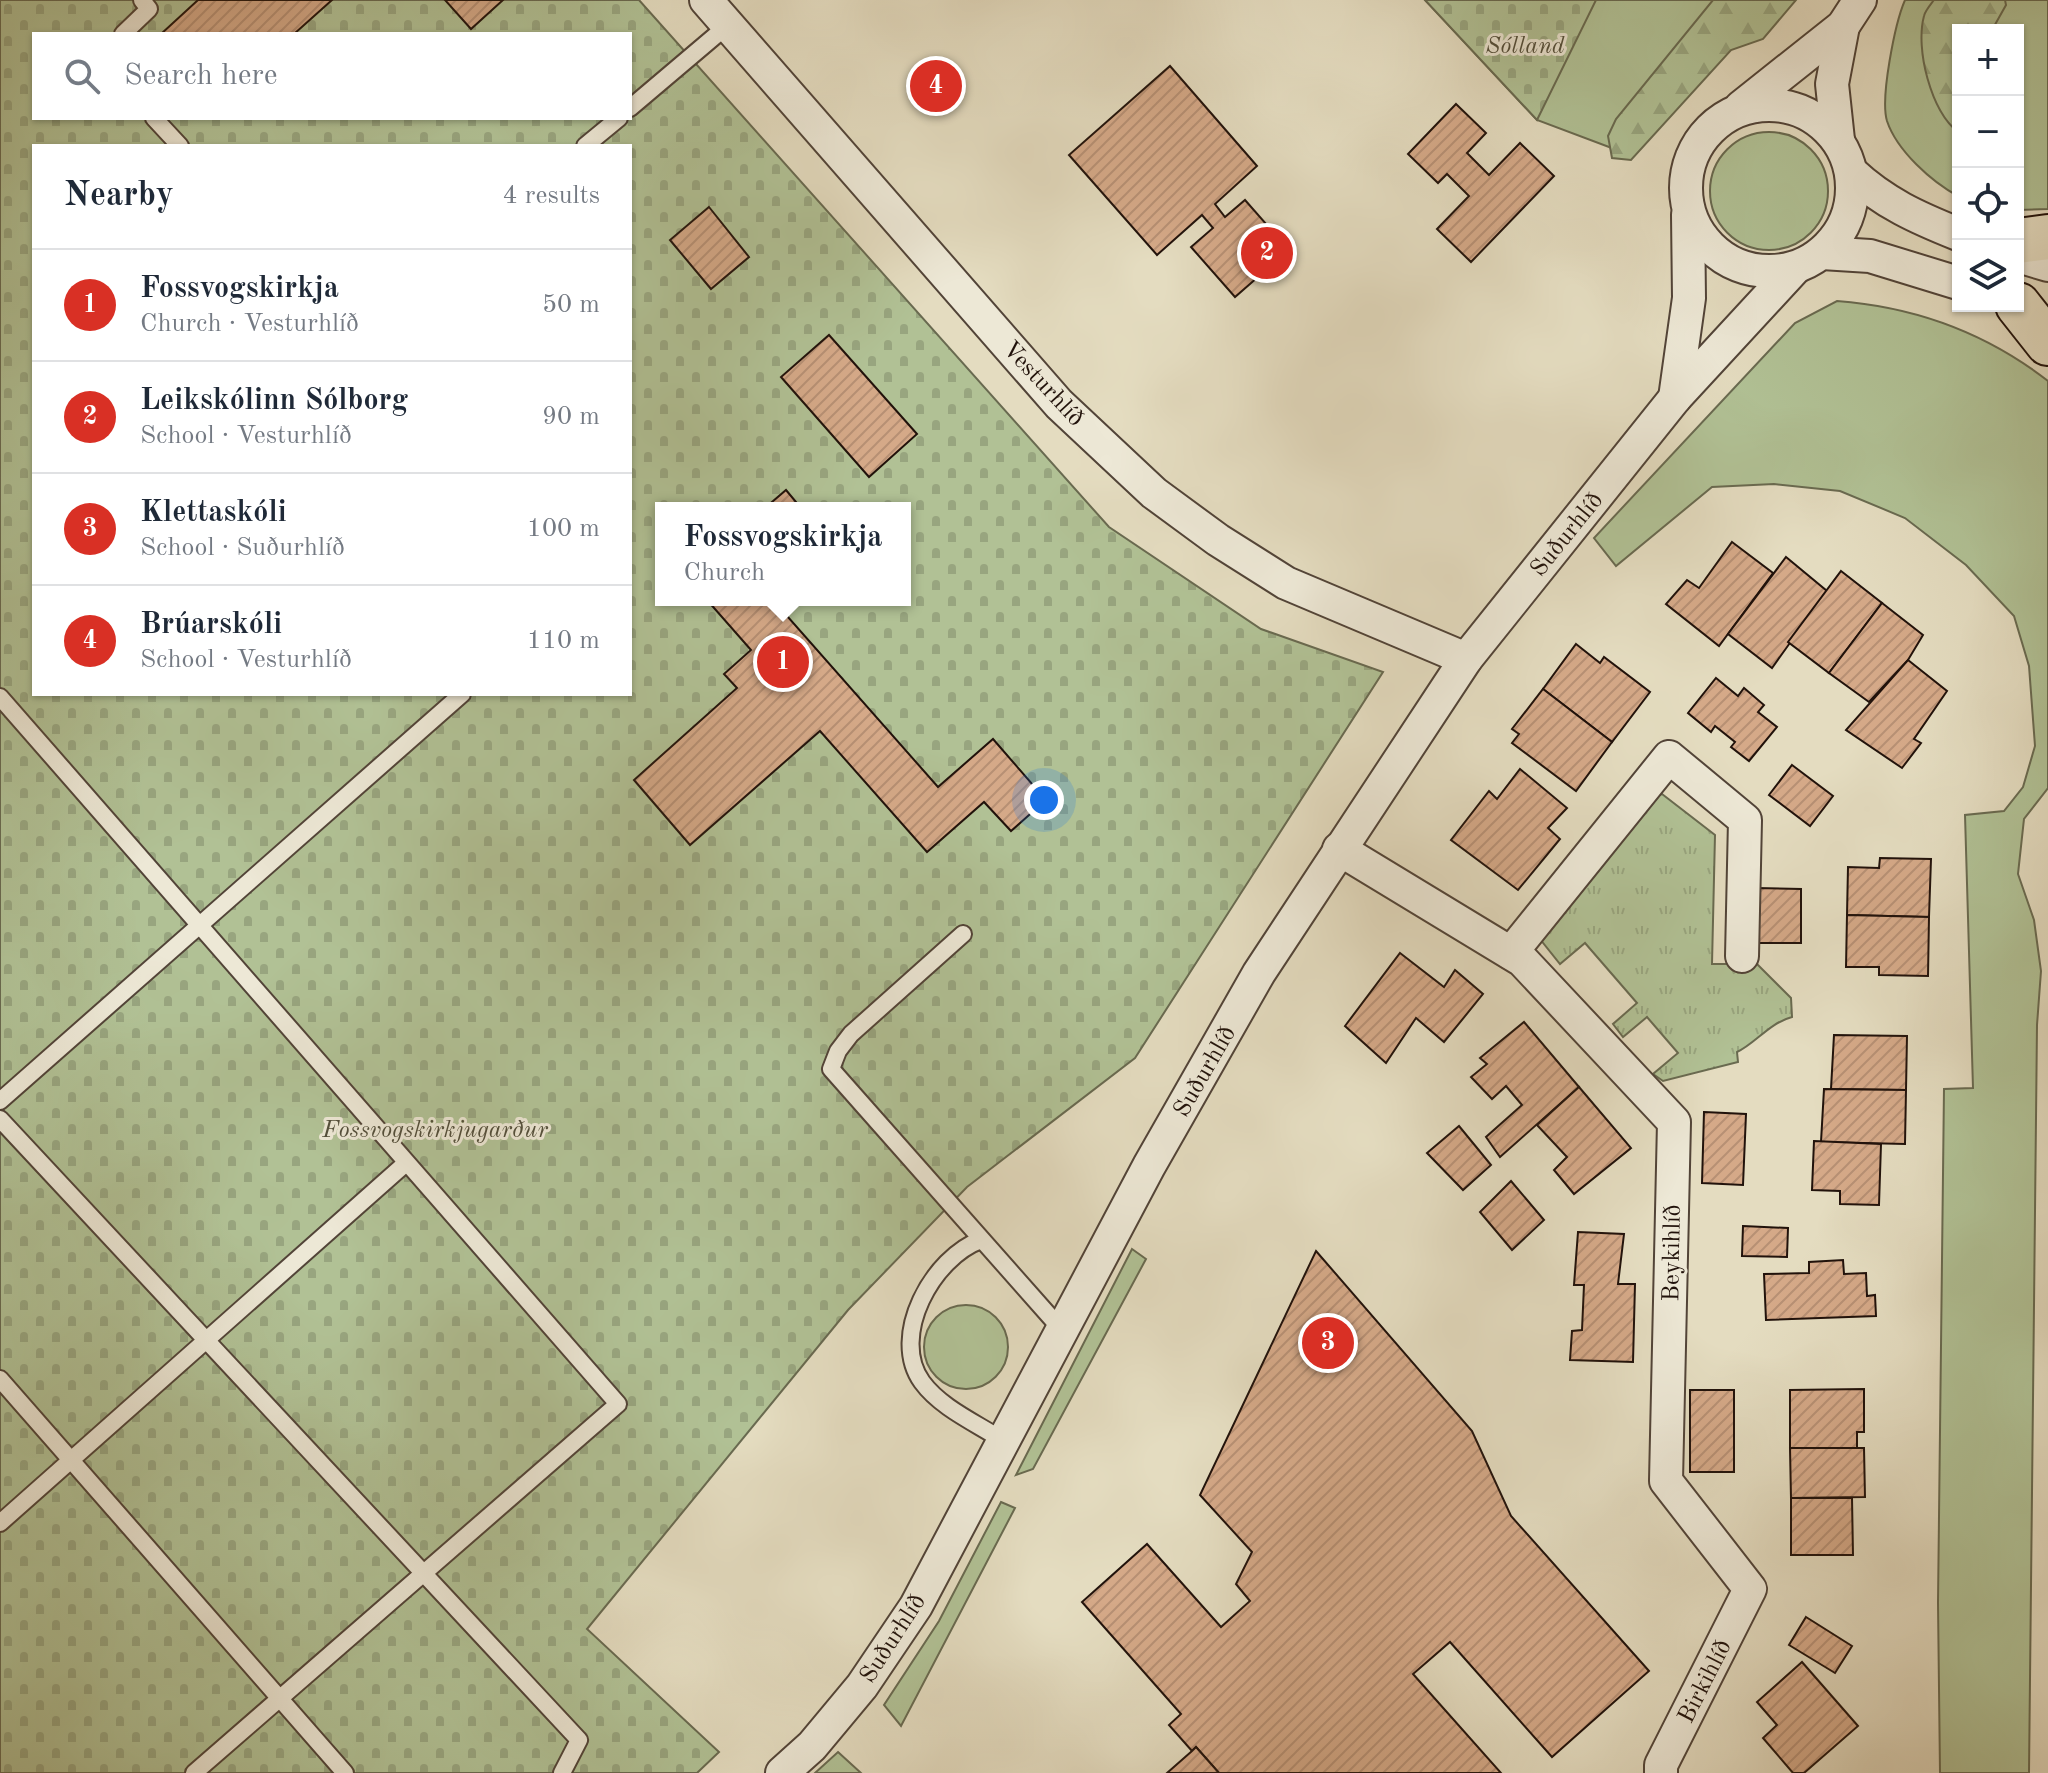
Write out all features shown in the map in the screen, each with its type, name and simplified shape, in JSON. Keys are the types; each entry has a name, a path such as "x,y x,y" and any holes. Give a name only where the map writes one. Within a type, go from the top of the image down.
{"main road":[{"path":"2024,240 2048,237"},
{"path":"2024,311 2048,343"}],"street":[{"name":"Vesturhlíð","path":"706,0 1059,404 1154,493 1218,540 1286,583 1466,659"},
{"path":"1675,398 1689,298 1685,185 1695,150 1717,122 1739,109 1852,13"},
{"path":"1808,261 1837,237 1848,218 1853,196 1852,173 1838,140 1832,84 1852,13"},
{"path":"1739,109 1766,104 1794,108 1818,120 1838,140"},
{"path":"1852,173 1876,195 1905,212 1952,232"},
{"path":"1688,210 1697,231 1711,248 1729,262 1750,270 1772,272 1808,261 1870,256 1952,281"},
{"path":"2024,258 2048,265"},
{"name":"Suðurhlíð","path":"782,1773 812,1746 862,1686 916,1606 1061,1329 1259,973 1466,659 1675,398 1808,261"},
{"path":"2024,304 2048,309"},
{"path":"1511,953 1669,757 1745,820 1742,956"},
{"name":"Beykihlíð","path":"1339,849 1522,960 1674,1122 1666,1481 1750,1589"},
{"name":"Birkihlíð","path":"1661,1773 1661,1765 1750,1589"}],"lane":[{"path":"125,32 149,9 142,0"},
{"path":"632,106 728,25"},
{"path":"156,120 178,144"},
{"path":"587,144 617,120"},
{"path":"0,1101 460,696"},
{"path":"0,697 618,1404 194,1773"},
{"path":"963,934 851,1034 838,1051 831,1069 1061,1329"},
{"path":"0,1119 579,1740 562,1773"},
{"path":"0,1523 406,1163"},
{"path":"981,1240 947,1266 924,1294 911,1330 910,1351 914,1367 933,1394 1002,1440"},
{"path":"0,1379 345,1773"}],"green space":[{"name":"Fossvogskirkjugarður","path":"0,0 639,0 1109,527 1261,629 1383,672 1135,1058 967,1187 848,1310 587,1629 719,1752 697,1773 0,1773"},
{"path":"1425,0 1760,0 1625,153 1537,120"},
{"name":"Sólland","path":"1425,0 1596,0 1537,120"},
{"path":"1713,0 1796,0 1763,39 1731,50 1631,160 1612,158 1608,136 1616,119"},
{"path":"1905,0 2048,0 2048,209 2024,210 2024,24 1952,24 1952,192 1937,183 1907,154 1887,121 1887,79"},
{"path":"1934,0 2005,0 2006,5 1995,24 1952,24 1952,126 1933,95 1924,62 1922,30 1927,10"},
{"path":"1769,132 1792,136 1811,149 1824,168 1828,191 1824,214 1811,233 1792,246 1769,250 1746,246 1727,233 1714,214 1710,191 1714,168 1727,149 1746,136"},
{"path":"1837,301 1894,309 1948,325 2000,349 2048,381 2048,788 2024,819 2018,874 2034,920 2041,971 2037,1025 2029,1773 1940,1773 1938,1603 1944,1089 1973,1088 1965,815 2004,811 2023,787 2035,746 2029,666 2014,616 1966,565 1905,518 1840,491 1774,484 1712,487 1616,566 1594,538 1795,323"},
{"path":"1662,794 1715,835 1712,964 1757,964 1791,998 1792,1017 1776,1024 1737,1052 1738,1062 1663,1081 1653,1074 1678,1053 1647,1017 1623,1037 1613,1024 1637,1003 1585,943 1560,964 1540,939 1648,799"},
{"path":"1132,1249 1146,1259 1033,1469 1016,1475"},
{"path":"966,1305 982,1308 996,1317 1005,1331 1008,1347 1005,1363 996,1377 982,1386 966,1389 950,1386 936,1377 927,1363 924,1347 927,1331 936,1317 950,1308"},
{"path":"1001,1502 1015,1508 901,1726 884,1705 939,1621"},
{"path":"838,1752 861,1773 815,1773"}],"building":[{"path":"198,0 332,0 296,32 163,32"},
{"path":"445,0 503,0 471,29"},
{"path":"1170,66 1257,166 1215,204 1225,217 1245,200 1289,250 1235,297 1191,247 1213,228 1202,215 1157,255 1069,155"},
{"path":"1456,104 1486,133 1467,153 1489,175 1520,143 1554,176 1471,262 1437,229 1469,196 1447,174 1438,183 1408,154"},
{"path":"709,207 749,257 711,289 670,240"},
{"path":"829,335 917,434 869,477 781,377"},
{"path":"786,490 796,502 772,502"},
{"path":"1732,542 1773,573 1719,646 1666,604 1687,580 1699,588"},
{"path":"1786,557 1827,591 1772,668 1728,634"},
{"path":"1841,571 1882,603 1829,673 1788,642"},
{"path":"1882,603 1923,635 1908,660 1869,702 1829,673"},
{"path":"712,606 778,606 938,787 993,739 1046,800 1011,831 984,802 927,852 820,731 690,845 634,780 737,688 724,674 751,650"},
{"path":"1576,644 1600,663 1604,657 1650,692 1612,742 1543,689"},
{"path":"1908,660 1947,691 1914,739 1921,743 1902,768 1846,730"},
{"path":"1716,678 1738,696 1744,688 1764,705 1758,712 1777,727 1749,761 1731,747 1735,742 1715,726 1711,732 1688,713"},
{"path":"1543,689 1612,742 1576,791 1512,743 1519,734 1512,729"},
{"path":"1792,765 1833,796 1810,826 1769,795"},
{"path":"1520,769 1567,808 1548,828 1560,839 1518,890 1451,840 1489,791 1497,799"},
{"path":"1880,858 1931,859 1929,917 1847,915 1848,867 1879,868"},
{"path":"1756,888 1801,889 1801,943 1755,943"},
{"path":"1847,915 1929,917 1928,976 1879,975 1879,967 1846,967"},
{"path":"1400,953 1444,987 1455,970 1483,994 1444,1042 1416,1018 1386,1063 1345,1026"},
{"path":"1524,1022 1579,1087 1500,1157 1486,1137 1522,1105 1506,1086 1492,1099 1471,1077 1487,1064 1480,1058"},
{"path":"1834,1035 1907,1036 1906,1090 1831,1089"},
{"path":"1579,1087 1631,1148 1574,1194 1554,1170 1567,1157 1537,1125"},
{"path":"1824,1089 1906,1090 1905,1144 1821,1142"},
{"path":"1704,1112 1746,1114 1743,1185 1702,1183"},
{"path":"1459,1126 1491,1165 1463,1190 1427,1153"},
{"path":"1814,1141 1881,1144 1879,1205 1840,1204 1840,1191 1812,1190"},
{"path":"1511,1181 1544,1220 1512,1250 1480,1212"},
{"path":"1743,1226 1788,1228 1787,1257 1742,1256"},
{"path":"1578,1232 1624,1234 1618,1284 1635,1284 1633,1362 1570,1360 1572,1331 1582,1330 1584,1285 1574,1285"},
{"path":"1316,1251 1472,1431 1511,1516 1649,1671 1552,1757 1450,1642 1413,1674 1501,1773 1219,1773 1196,1747 1192,1751 1169,1725 1181,1714 1082,1602 1147,1544 1221,1627 1250,1601 1236,1584 1252,1552 1200,1495"},
{"path":"1843,1260 1844,1274 1866,1273 1867,1296 1875,1295 1876,1316 1766,1320 1764,1274 1809,1273 1809,1262"},
{"path":"1864,1389 1864,1432 1857,1432 1857,1448 1790,1448 1790,1390"},
{"path":"1690,1390 1734,1390 1734,1472 1690,1472"},
{"path":"1790,1448 1864,1448 1865,1497 1791,1498"},
{"path":"1791,1498 1852,1498 1853,1555 1791,1555"},
{"path":"1806,1617 1852,1646 1835,1673 1789,1645"},
{"path":"1802,1662 1858,1726 1804,1773 1793,1773 1763,1738 1777,1725 1757,1702"},
{"path":"1196,1747 1219,1773 1167,1773 1192,1751"}],"place":[{"name":"Brúarskóli","path":"936,86"},
{"name":"Leikskólinn Sólborg","path":"1267,253"},
{"name":"Fossvogskirkja","path":"783,662"},
{"name":"Klettaskóli","path":"1328,1343"}]}
